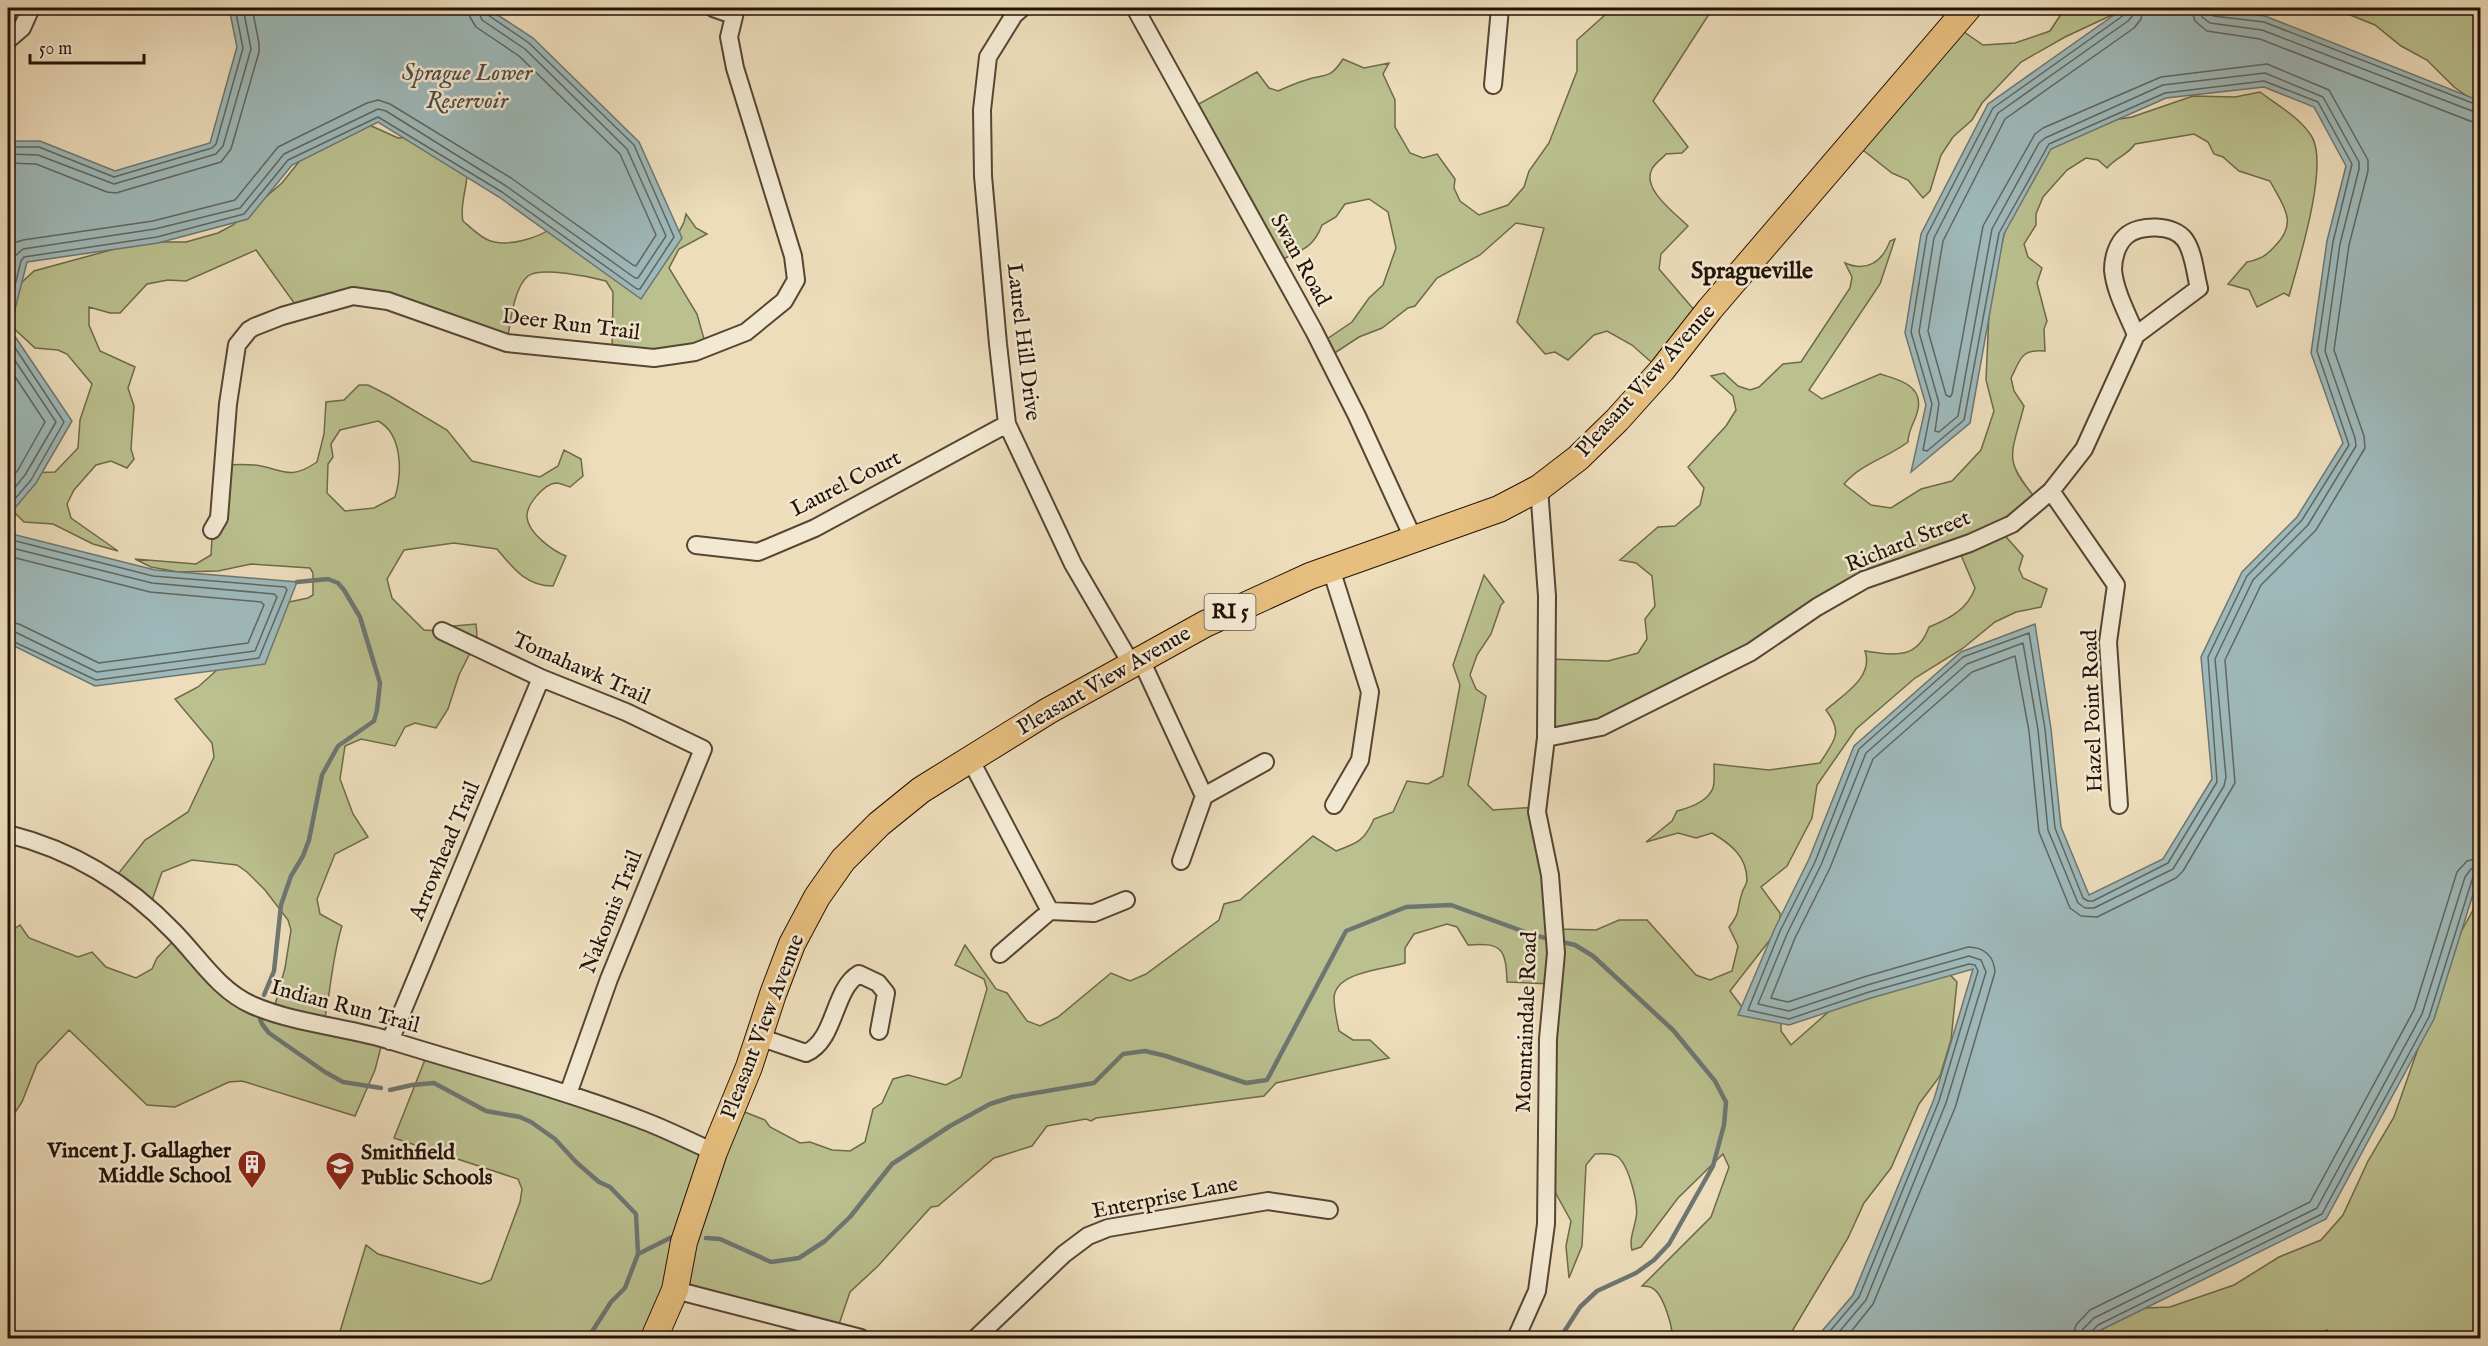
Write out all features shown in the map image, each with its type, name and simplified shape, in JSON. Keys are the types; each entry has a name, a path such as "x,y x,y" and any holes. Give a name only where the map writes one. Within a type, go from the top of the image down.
{"main road":[{"name":"Pleasant View Avenue","path":"654,1338 675,1290 684,1242 714,1152 792,944 817,897 843,860 879,824 921,789 1048,711 1205,624 1310,576 1499,509 1539,488 1578,458 1617,420 1662,370 1710,309 1968,8"}],"street":[{"path":"8,40 22,28 32,8"},
{"path":"713,8 734,11"},
{"name":"Laurel Hill Drive","path":"1022,8 1014,15 988,57 982,110 984,187 1007,424 1073,564 1137,662 1204,796"},
{"name":"Swan Road","path":"1135,8 1314,332 1357,416 1414,540"},
{"path":"1493,85 1500,8"},
{"name":"Deer Run Trail","path":"212,530 219,518 228,404 237,345 254,327 282,316 354,296 388,302 507,344 654,358 694,352 746,332 784,301 796,280 793,255 735,68 729,37 734,11"},
{"name":"Richard Street","path":"1546,738 1601,728 1752,652 1817,607 1864,580 1970,543 2012,524 2051,491 2084,449 2136,335 2199,288 2190,250 2184,238 2176,233 2159,228 2145,229 2126,235 2119,244 2114,257 2116,284 2136,335"},
{"name":"Laurel Court","path":"696,545 758,552 815,528 1007,424"},
{"name":"Mountaindale Road","path":"1516,1338 1537,1291 1546,1224 1548,1039 1556,953 1550,876 1537,812 1546,738 1547,596 1539,488"},
{"name":"Hazel Point Road","path":"2051,491 2116,585 2108,642 2119,805"},
{"path":"1331,569 1370,692 1360,760 1334,805"},
{"name":"Tomahawk Trail","path":"442,631 542,678 626,712 703,749"},
{"name":"Arrowhead Trail","path":"390,1041 542,678"},
{"name":"Nakomis Trail","path":"568,1094 609,979 703,749"},
{"path":"970,759 1050,911"},
{"path":"1181,861 1204,796 1265,762"},
{"name":"Indian Run Trail","path":"8,834 36,841 74,857 133,894 173,931 215,979 251,1005 317,1024 390,1041 568,1094 641,1119 714,1152"},
{"path":"1000,954 1050,911 1094,912 1126,900"},
{"path":"759,1037 806,1053 815,1049 833,1017 849,980 859,974 878,983 886,993 879,1031"},
{"name":"Enterprise Lane","path":"975,1338 1064,1254 1088,1236 1108,1228 1268,1201 1329,1210"},
{"path":"675,1290 861,1338"}],"green space":[{"path":"1609,8 1713,8 1653,101 1688,147 1682,153 1666,154 1653,167 1650,177 1651,185 1661,201 1688,226 1661,254 1659,269 1702,319 1659,369 1632,345 1607,331 1594,335 1568,360 1555,352 1545,354 1517,322 1544,228 1516,223 1480,255 1437,278 1415,306 1408,308 1382,328 1359,337 1330,356 1324,341 1352,322 1369,298 1383,285 1396,248 1388,212 1369,199 1345,204 1336,217 1322,225 1310,244 1279,261 1195,106 1257,72 1269,88 1278,91 1302,81 1326,75 1334,71 1343,59 1364,68 1389,63 1383,74 1395,100 1395,127 1410,153 1423,158 1437,154 1455,179 1454,188 1460,201 1479,215 1508,205 1524,187 1529,171 1549,143 1577,71 1577,40 1606,14"},
{"path":"2065,8 2127,8 2065,37 2021,62 1982,103 1972,120 1953,137 1941,155 1930,191 1923,198 1908,180 1892,173 1854,143 1951,23 1983,45 2015,43 2050,31"},
{"path":"2333,8 2480,8 2480,105 2454,87 2427,60 2401,46 2375,25"},
{"path":"2260,92 2302,124 2312,137 2316,151 2315,192 2289,296 2284,293 2257,307 2249,290 2228,284 2247,262 2266,255 2282,237 2286,229 2286,214 2270,181 2239,171 2223,157 2214,154 2208,142 2194,134 2135,144 2107,168 2098,160 2086,158 2067,170 2043,197 2036,214 2036,225 2024,244 2028,257 2042,268 2037,283 2047,321 2044,329 2045,351 2026,353 2011,378 2014,391 2024,406 2013,447 2014,466 2038,501 2000,530 2023,556 2019,569 2023,578 2047,589 2041,607 2016,612 1995,622 1962,649 1915,678 1856,729 1817,785 1812,818 1787,866 1761,887 1780,913 1780,927 1730,991 1745,1011 1781,1017 1781,1031 1791,1045 1887,960 1926,950 1957,982 1951,1040 1940,1076 1919,1104 1891,1168 1864,1203 1848,1238 1788,1338 1672,1338 1669,1319 1660,1296 1652,1288 1642,1286 1711,1217 1729,1167 1723,1154 1678,1198 1641,1247 1632,1250 1631,1238 1637,1212 1635,1195 1626,1168 1615,1155 1595,1154 1586,1165 1582,1246 1569,1278 1566,1246 1571,1221 1554,1190 1551,984 1507,982 1505,962 1500,950 1488,945 1468,945 1457,927 1447,924 1414,934 1405,948 1405,963 1352,977 1337,989 1334,1002 1339,1031 1353,1040 1370,1040 1389,1058 1276,1083 1264,1096 1047,1126 1032,1146 994,1158 938,1206 931,1207 878,1266 850,1292 838,1327 674,1280 645,1338 338,1338 366,1245 378,1254 481,1284 491,1280 520,1202 522,1189 518,1179 394,1138 428,1052 714,1149 732,1107 765,1120 770,1127 800,1143 810,1142 832,1150 850,1151 865,1142 873,1109 882,1103 893,1079 908,1075 946,1085 961,1077 987,989 984,979 955,965 965,945 996,989 1007,993 1027,1021 1040,1026 1058,1017 1111,973 1130,981 1146,974 1219,920 1224,904 1240,900 1313,836 1336,851 1350,846 1364,836 1374,819 1393,812 1407,781 1428,784 1443,776 1460,685 1453,665 1484,575 1504,602 1491,634 1477,655 1470,675 1476,689 1486,696 1468,785 1493,810 1538,807 1558,929 1596,930 1619,920 1647,920 1696,975 1710,980 1732,971 1738,946 1729,927 1737,913 1747,880 1744,864 1737,852 1712,833 1696,838 1678,833 1646,842 1672,821 1677,811 1698,803 1711,793 1714,782 1714,764 1769,770 1820,763 1833,742 1836,731 1826,710 1849,691 1861,677 1867,660 1865,651 1895,654 1911,650 1924,638 1929,627 1950,617 1963,607 1975,588 1958,548 1891,570 1608,724 1550,735 1549,659 1608,661 1638,653 1647,639 1645,619 1655,606 1652,576 1636,563 1620,560 1658,527 1675,526 1700,505 1704,488 1688,467 1726,426 1736,410 1733,396 1711,376 1724,373 1738,386 1750,390 1759,387 1783,364 1801,362 1850,288 1852,277 1845,263 1853,266 1872,264 1883,255 1890,241 1895,239 1880,284 1809,390 1822,399 1880,374 1907,384 1917,394 1918,409 1908,442 1859,471 1844,484 1871,505 1891,508 1921,489 1952,481 1981,450 1994,411 1986,380 1990,291 2011,207 2051,144 2108,121 2132,117 2193,96 2235,97"},
{"path":"367,124 398,138 437,136 457,153 466,165 467,173 462,205 463,221 480,235 494,242 522,241 555,226 672,246 686,214 696,228 707,234 679,249 669,268 697,314 706,346 612,353 613,292 606,281 566,273 543,272 528,276 516,298 507,343 360,295 297,307 256,250 186,281 168,280 147,284 120,313 110,313 89,307 89,325 100,351 135,367 128,388 134,406 131,449 134,459 127,468 111,461 96,465 74,490 67,504 71,518 118,551 93,544 53,524 24,522 8,506 23,473 55,472 78,448 80,420 92,384 67,354 58,350 35,348 8,323 20,284 34,271 140,242 186,242 218,233 233,225 282,183 322,133"},
{"path":"359,385 368,385 447,430 472,461 540,477 558,466 564,450 581,459 583,476 570,487 556,483 546,487 533,501 527,512 528,523 536,535 548,546 566,556 553,586 535,583 521,575 497,549 454,543 404,550 387,579 392,598 424,630 440,631 442,627 476,624 477,635 459,675 448,709 436,728 415,723 405,727 395,746 361,739 345,746 340,779 353,814 368,837 335,854 317,899 320,914 342,926 324,1022 383,1039 375,1070 355,1116 242,1081 229,1082 175,1107 147,1105 69,1030 37,1064 22,1102 8,1123 8,933 20,925 29,938 78,957 92,952 106,967 136,978 152,969 157,958 176,938 246,998 275,1005 285,968 291,930 288,920 265,890 247,872 237,865 192,860 162,872 150,906 114,879 145,840 188,812 214,757 212,743 175,699 198,687 246,644 280,604 313,595 313,573 310,568 251,564 218,571 178,572 151,567 135,559 196,564 211,555 220,465 254,465 292,473 307,468 317,462 324,434 326,402 344,400","holes":["378,421 392,435 398,455 399,477 395,497 374,508 345,511 327,493 328,464 333,457 331,444 340,430"]},
{"path":"2480,897 2480,1338 2330,1338 2327,1330 2304,1338 2079,1338 2119,1309 2170,1307 2234,1285 2279,1257 2321,1240 2343,1215 2368,1161 2394,1117 2455,943"},
{"path":"1475,1331 1498,1338 1459,1338"}],"water":[{"name":"Sprague Lower Reservoir","path":"229,8 487,8 533,38 639,142 682,238 641,299 499,197 378,122 292,165 248,219 158,243 27,262 10,329 72,421 36,483 8,516 8,141 40,141 115,171 210,143 237,47"},
{"path":"2124,8 2191,8 2265,16 2480,101 2480,872 2434,1019 2326,1219 2101,1330 2092,1338 1816,1338 1853,1295 1934,1099 1973,969 1871,998 1789,1025 1738,1015 1775,928 1809,859 1854,746 1961,652 2035,624 2051,729 2061,827 2089,895 2163,859 2212,779 2201,657 2242,572 2297,517 2343,443 2311,353 2327,241 2346,166 2314,107 2264,87 2166,98 2051,149 2004,234 1970,423 1911,472 1926,405 1905,333 1921,234 1988,104"},
{"path":"8,533 155,570 297,582 265,664 95,686 8,643"}],"waterway":[{"path":"264,995 274,971 281,905 291,876 309,840 322,775 338,746 374,721 380,683 360,617 344,590 338,583 328,579 297,582"},
{"path":"706,1238 720,1239 771,1262 799,1258 825,1241 850,1217 892,1164 950,1126 990,1104 1012,1097 1094,1083 1123,1054 1145,1051 1246,1083 1267,1080 1346,931 1406,907 1451,905 1533,935 1575,945 1593,956 1673,1030 1715,1081 1726,1102 1724,1125 1713,1166 1669,1244 1654,1260 1636,1273 1597,1291 1580,1307 1560,1338"},
{"path":"258,1013 269,1033 325,1072 343,1082 381,1088"},
{"path":"390,1090 434,1083 486,1111 520,1117 531,1122 555,1139 599,1182 610,1187 636,1214 638,1254 625,1288 611,1302 588,1338"},
{"path":"638,1254 672,1237"}],"place":[{"name":"Vincent J. Gallagher Middle School","path":"252,1190"},
{"name":"Smithfield Public Schools","path":"340,1192"}],"district":[{"name":"Spragueville","path":"1752,271"}]}
